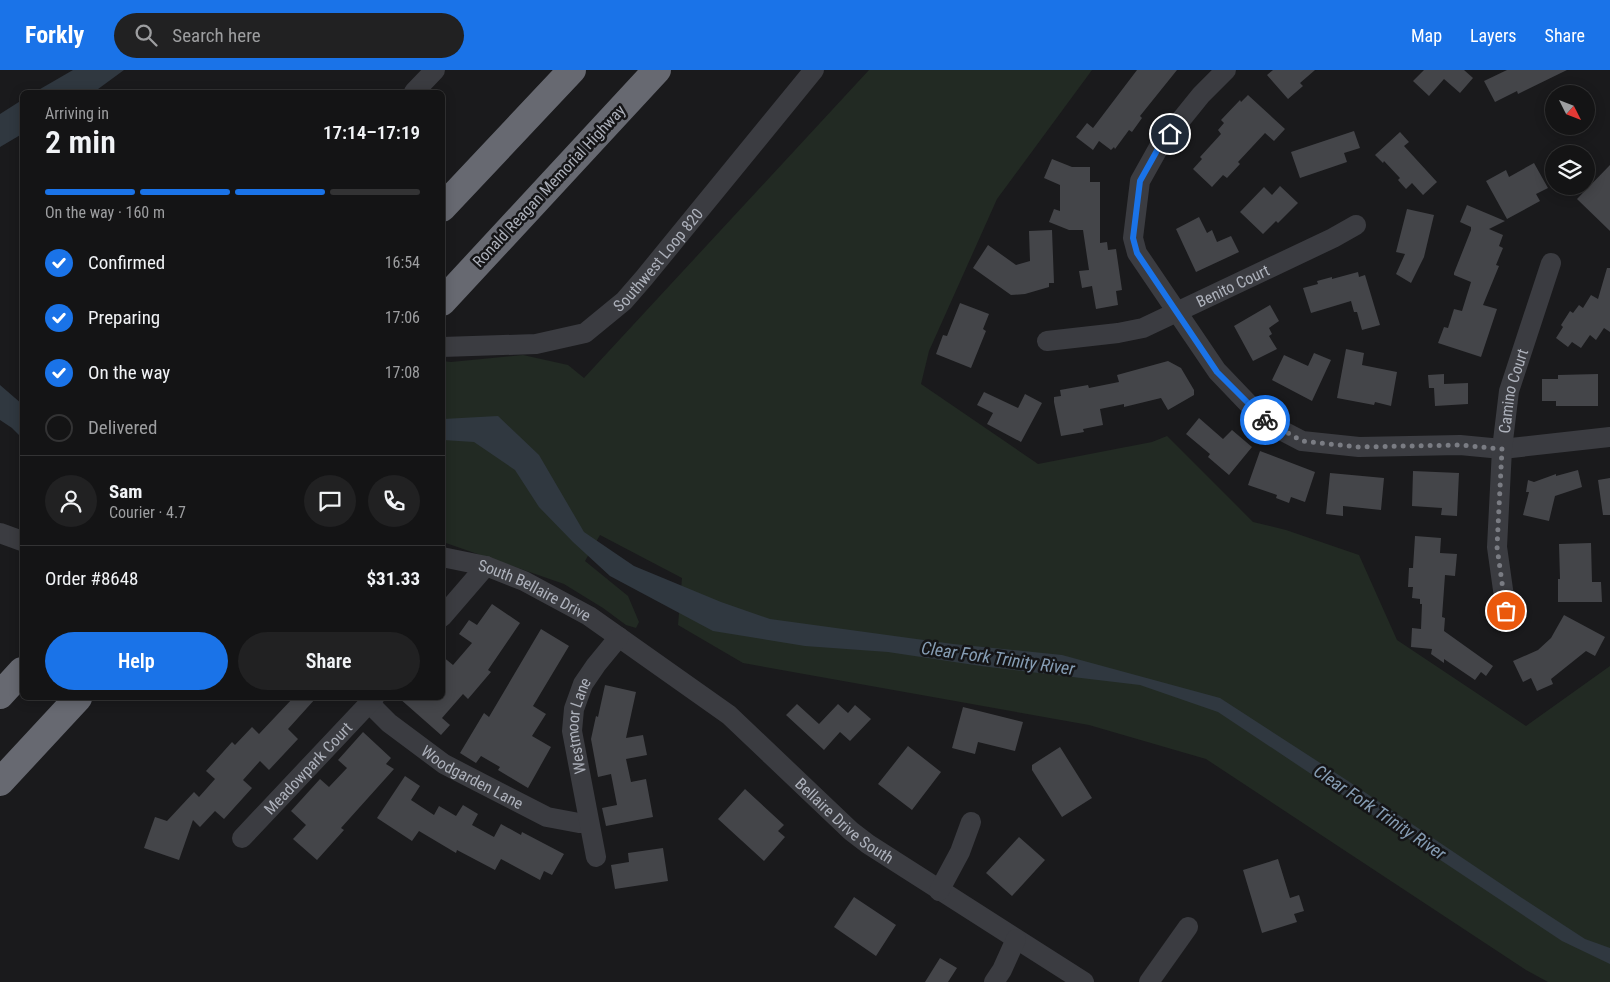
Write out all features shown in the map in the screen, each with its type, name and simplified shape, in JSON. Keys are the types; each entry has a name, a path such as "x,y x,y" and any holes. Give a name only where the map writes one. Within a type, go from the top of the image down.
{"highway":[{"path":"445,205 572,70"},
{"name":"Ronald Reagan Memorial Highway","path":"451,292 657,70"},
{"path":"0,695 20,673"},
{"path":"0,782 76,700"}],"street":[{"path":"416,90 435,70"},
{"name":"Southwest Loop 820","path":"445,347 536,344 585,333 624,301 814,70"},
{"path":"1226,70 1201,95 1159,147 1140,181 1133,238 1137,253 1217,372 1260,416 1273,426 1302,441 1358,447 1460,445 1502,449 1610,437"},
{"name":"Benito Court","path":"1047,341 1118,333 1143,328 1333,238 1356,225"},
{"name":"Camino Court","path":"1506,611 1497,547 1502,449 1510,391 1551,263"},
{"path":"0,532 20,540"},
{"name":"South Bellaire Drive","path":"445,558 486,566 524,581 589,616 619,637"},
{"path":"445,614 486,566"},
{"name":"Westmoor Lane","path":"596,857 572,731 574,710 583,684 596,664 619,637"},
{"name":"Bellaire Drive South","path":"619,637 729,715 851,831 868,844 1084,982"},
{"name":"Woodgarden Lane","path":"371,700 389,723 444,764 548,816 579,823 589,822"},
{"name":"Meadowpark Court","path":"242,838 371,700"},
{"path":"939,890 960,852 971,822"},
{"path":"1148,982 1188,927"},
{"path":"994,982 1002,970 1016,939"}],"shaded area":[{"path":"869,70 1092,70 997,199 929,351 921,384 1038,464 1152,442 1167,436 1253,522 1286,530 1359,555 1397,640 1526,726 1610,666 1610,982 1548,982 1526,970 1206,759 1089,725 743,663 678,625 682,578 600,535 585,561 628,596 639,622 636,628 626,625 564,584 445,543 445,361 523,355 568,365 584,378"}],"water":[{"path":"73,70 124,70 97,90 38,90"},
{"path":"20,101 20,135 0,147 0,114"},
{"path":"0,385 20,402 20,436 0,420"},
{"name":"Clear Fork Trinity River","path":"498,416 539,455 584,532 634,566 721,602 770,619 953,644 1062,655 1220,698 1585,939 1610,948 1610,964 1562,941 1218,712 1140,685 981,666 888,652 805,646 713,631 610,576 539,507 515,470 474,442 445,440 445,419"}],"building":[{"path":"1137,70 1177,70 1140,116 1142,118 1132,132 1129,130 1115,149 1114,147 1111,150 1099,141 1093,150 1076,137 1087,123 1093,128"},
{"path":"1273,70 1315,70 1300,83 1303,86 1288,99 1267,75"},
{"path":"1424,70 1464,70 1473,78 1460,93 1444,79 1429,96 1413,81"},
{"path":"1507,70 1567,70 1518,94 1517,91 1495,102 1484,81"},
{"path":"1248,95 1285,129 1274,141 1265,133 1238,162 1240,164 1227,178 1223,175 1212,187 1193,169 1202,159 1200,157 1221,134 1218,130 1224,123 1221,120 1240,100 1241,102"},
{"path":"1354,131 1360,148 1344,153 1347,162 1300,178 1291,152"},
{"path":"1400,132 1409,142 1404,146 1437,182 1423,195 1412,183 1406,189 1398,180 1400,178 1384,161 1383,163 1375,155"},
{"path":"1052,159 1072,167 1090,167 1090,182 1100,182 1100,243 1107,242 1108,250 1116,249 1122,290 1116,291 1118,305 1096,309 1092,286 1082,288 1079,271 1089,270 1083,230 1069,230 1049,222 1054,209 1060,211 1060,185 1044,178"},
{"path":"1534,163 1545,183 1545,190 1536,194 1540,201 1507,219 1486,181 1506,170 1509,177"},
{"path":"1610,165 1610,231 1577,199 1581,195 1595,195 1595,180"},
{"path":"1280,186 1298,203 1278,223 1276,221 1263,234 1240,212 1264,187 1272,195"},
{"path":"1467,205 1505,221 1489,229 1503,235 1499,246 1503,248 1496,265 1499,266 1483,305 1497,309 1481,357 1438,343 1444,327 1448,328 1454,309 1462,311 1471,282 1454,275 1471,230 1471,227 1460,222"},
{"path":"1407,209 1434,215 1424,257 1411,283 1396,274 1405,254 1396,252"},
{"path":"1199,217 1207,233 1212,230 1217,242 1231,236 1239,252 1196,272 1176,229"},
{"path":"1052,230 1054,283 1049,283 1049,287 1025,294 1011,295 973,268 988,245 1016,265 1030,261 1029,231"},
{"path":"1607,268 1610,268 1610,332 1604,328 1596,340 1590,335 1581,348 1572,342 1568,347 1556,338 1563,327 1561,325 1570,311 1573,313 1579,305 1583,308 1591,295 1598,299"},
{"path":"1358,272 1359,277 1365,275 1380,325 1362,330 1357,312 1354,312 1351,301 1311,313 1303,288 1318,284 1317,281"},
{"path":"960,303 989,314 983,329 986,331 971,368 936,354 943,335 947,336"},
{"path":"1270,305 1279,321 1269,328 1272,334 1269,336 1277,349 1253,361 1234,326"},
{"path":"1346,349 1364,353 1362,365 1397,372 1391,406 1375,402 1374,405 1337,398"},
{"path":"1314,353 1331,360 1312,401 1272,380 1284,355 1308,366"},
{"path":"1168,361 1181,368 1194,390 1194,395 1168,410 1161,398 1124,407 1124,404 1100,409 1103,425 1083,429 1084,432 1061,436 1054,402 1054,397 1061,396 1060,390 1088,385 1089,388 1119,382 1117,375"},
{"path":"1444,374 1444,384 1468,383 1468,404 1435,406 1434,388 1429,388 1428,375"},
{"path":"1598,374 1598,406 1556,406 1556,401 1542,401 1542,379 1558,379 1558,375"},
{"path":"984,392 1018,408 1025,394 1042,403 1021,442 987,424 993,413 977,405"},
{"path":"1199,418 1223,439 1232,430 1252,447 1229,475 1208,457 1210,454 1186,434"},
{"path":"1260,451 1315,472 1305,502 1291,497 1289,503 1276,498 1277,495 1248,485"},
{"path":"1578,470 1582,487 1555,496 1549,521 1523,515 1529,492 1526,492 1528,480 1534,482 1556,474 1556,476"},
{"path":"1413,471 1459,473 1457,516 1441,515 1442,508 1412,506"},
{"path":"1330,473 1384,478 1381,510 1343,506 1343,516 1326,514"},
{"path":"1610,478 1610,515 1603,515 1598,480"},
{"path":"1415,536 1441,538 1440,553 1457,554 1455,576 1445,575 1442,617 1445,618 1444,631 1493,666 1486,676 1481,672 1475,680 1444,659 1444,663 1431,654 1432,649 1411,647 1412,628 1421,629 1422,604 1420,604 1420,599 1412,598 1413,587 1408,587 1409,568 1413,568"},
{"path":"1591,543 1592,582 1601,582 1602,602 1558,602 1558,579 1560,579 1559,544"},
{"path":"492,604 520,623 488,670 491,672 468,699 463,694 442,718 450,725 441,735 401,700 445,700 445,658 453,665 472,643 459,634 469,620 477,625"},
{"path":"1564,615 1605,637 1595,656 1586,651 1551,679 1553,684 1537,691 1531,678 1523,682 1513,661 1538,650 1551,638"},
{"path":"541,629 569,646 533,706 546,714 532,736 551,747 528,788 498,770 500,767 481,756 476,763 460,753 484,713 489,717"},
{"path":"605,685 636,692 626,738 643,735 647,755 626,759 631,782 646,779 653,817 606,826 602,808 617,805 611,774 598,777 591,739"},
{"path":"291,700 314,700 288,729 298,739 269,770 260,761 243,780 252,788 224,819 215,811 200,827 193,820 179,860 144,848 155,817 167,821 194,792 199,797 215,779 206,771 232,742 235,745 252,727 259,734"},
{"path":"797,704 819,724 838,704 848,713 855,705 871,719 850,741 840,732 824,750 786,715"},
{"path":"963,707 1023,722 1015,751 978,742 975,754 952,748"},
{"path":"363,732 391,758 386,764 394,769 341,828 344,830 317,860 293,839 306,825 291,811 320,779 329,787 347,768 338,760"},
{"path":"908,746 941,772 912,810 878,784"},
{"path":"1060,747 1092,798 1062,817 1032,770 1032,765"},
{"path":"405,776 420,786 411,800 434,815 439,806 456,816 463,805 478,814 472,825 494,837 501,824 521,835 522,832 564,854 552,875 544,871 540,880 501,859 495,870 457,850 456,853 419,831 412,841 377,818"},
{"path":"745,789 784,825 778,831 785,837 764,861 718,819"},
{"path":"1019,837 1045,860 1012,896 986,873"},
{"path":"663,848 668,881 615,889 611,865 629,862 628,853"},
{"path":"1278,859 1290,898 1299,895 1304,911 1294,914 1297,922 1262,933 1243,870"},
{"path":"854,897 896,925 876,956 834,927"},
{"path":"940,958 957,968 948,982 925,982"}],"way so far":[{"path":"1265,420 1302,441 1358,447 1460,445 1502,449 1497,547 1506,611"}],"route":[{"path":"1170,134 1159,147 1140,181 1133,238 1137,253 1217,372 1265,420"}]}
